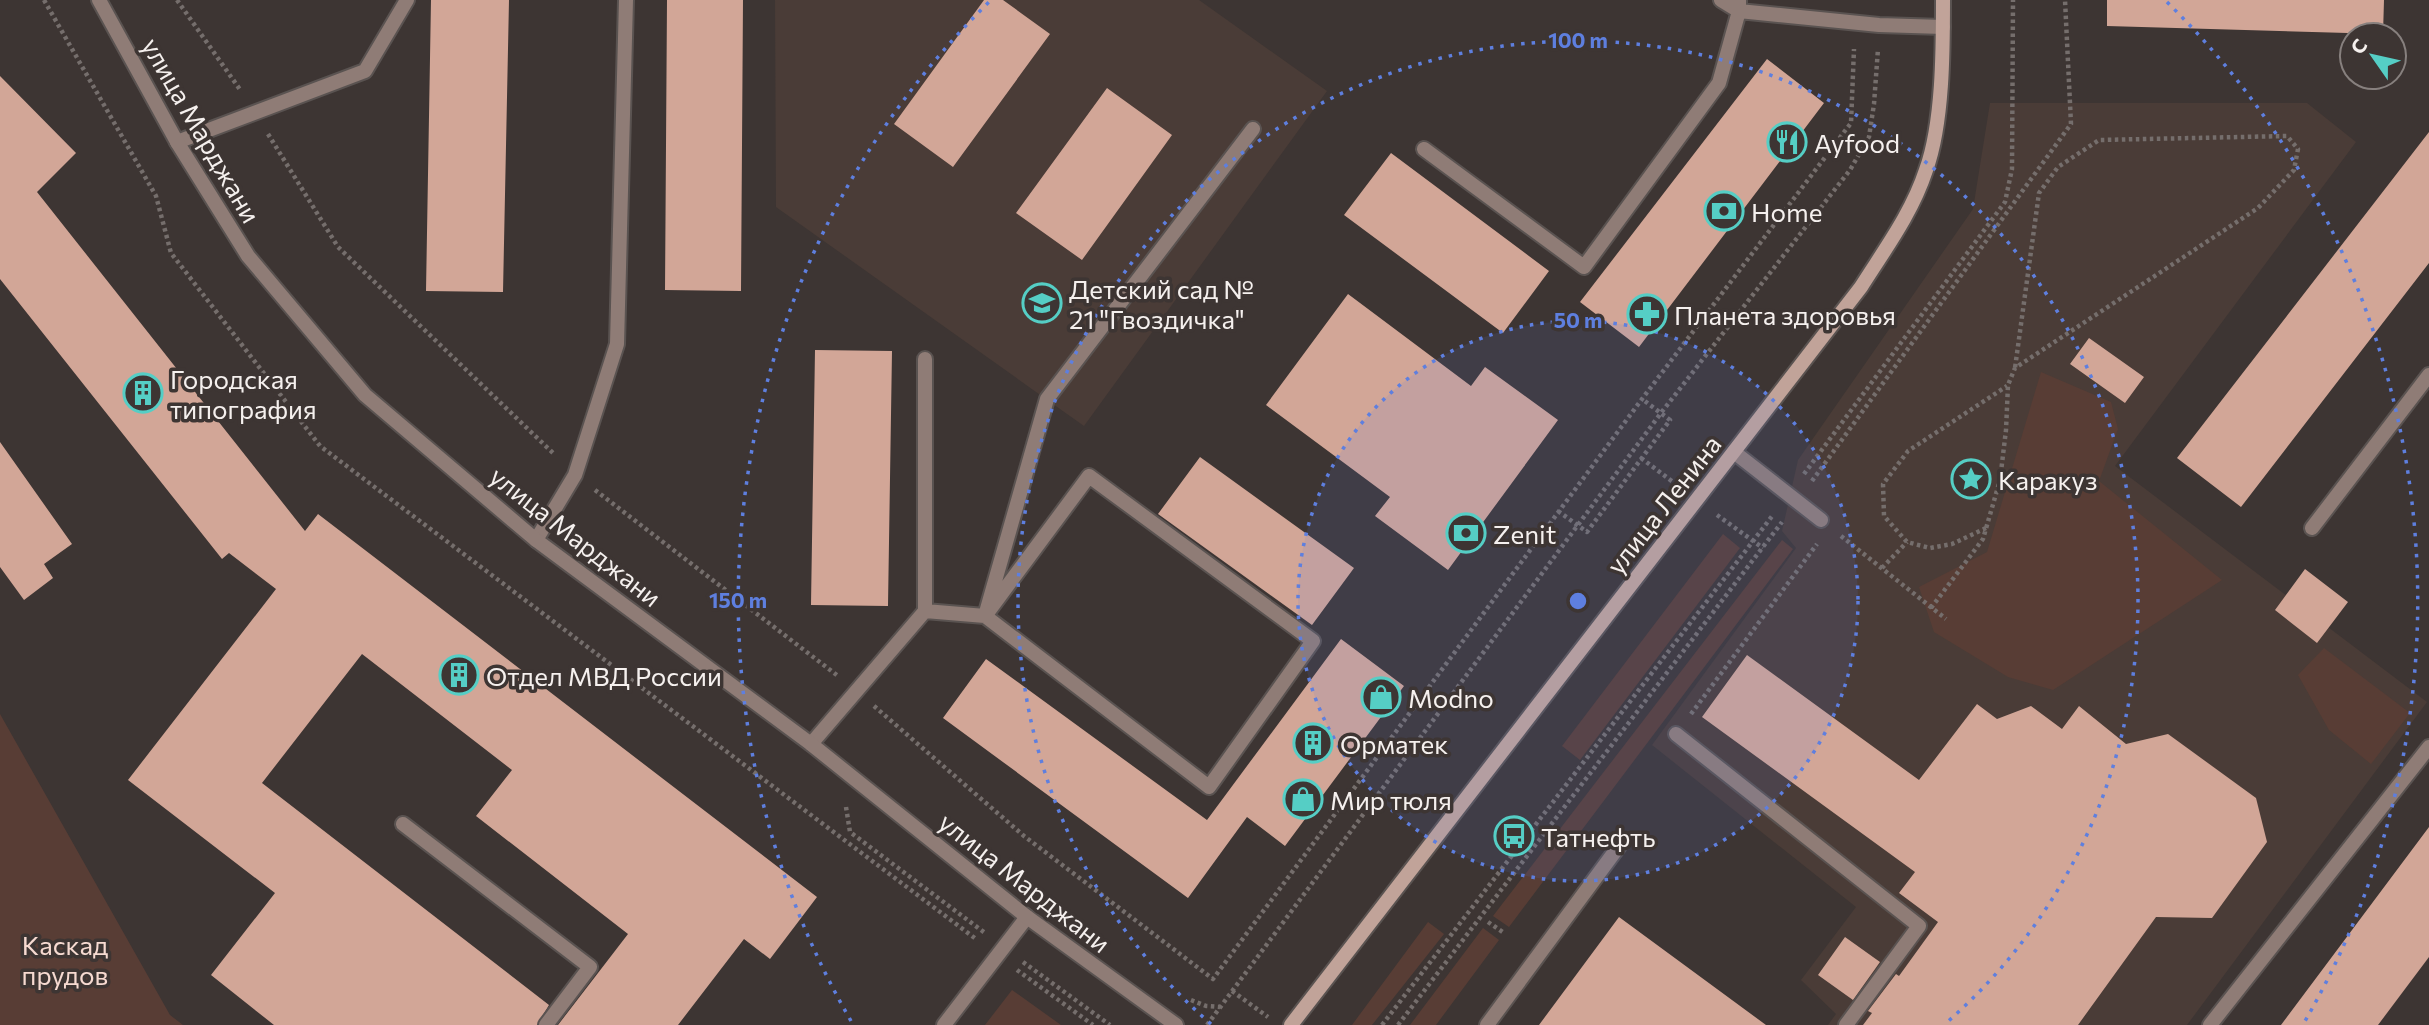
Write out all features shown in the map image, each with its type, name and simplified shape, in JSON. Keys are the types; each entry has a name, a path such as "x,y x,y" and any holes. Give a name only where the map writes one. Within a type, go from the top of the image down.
{"main road":[{"name":"улица Ленина","path":"1291,1025 1861,287 1907,215 1927,169 1937,118 1943,0"}],"street":[{"name":"улица Марджани","path":"99,0 177,142 248,256 365,395 536,540 811,744 1027,917 1176,1025"},
{"path":"177,142 365,71 407,0"},
{"path":"536,540 575,475 617,344 626,0"},
{"path":"1721,0 1855,23 1943,27"},
{"path":"1424,149 1584,268 1718,83 1739,5"},
{"path":"985,616 1047,399 1253,129"},
{"path":"811,744 925,611 925,359"},
{"path":"2312,528 2429,375"},
{"path":"1734,452 1826,523"},
{"path":"925,611 985,616 1209,787 1312,640 1089,476 985,616"},
{"path":"1676,734 1919,926 1846,1025"},
{"path":"2210,1025 2429,747"},
{"path":"403,824 590,967 546,1025"},
{"path":"1487,1025 1619,846"},
{"path":"944,1025 1027,917"}],"path":[{"path":"44,0 156,197 171,253 320,446 1000,951 1110,1025"},
{"path":"177,0 256,114 338,247 575,475 857,691 1024,836 1213,979 1558,511 1851,123 1855,23"},
{"path":"1382,1025 1793,498 2005,202 2012,169 2013,0"},
{"path":"1398,1025 2071,124 2065,0"},
{"path":"1207,1025 1661,413 1856,159 1869,137 1880,25"},
{"path":"1931,608 1983,539 2000,480 2008,386 2015,369 2039,193 2059,167 2099,140 2287,135 2298,149 2294,170 2258,208 2015,369"},
{"path":"1986,527 1952,544 1930,548 1907,542 1884,516 1883,484 1909,450 2008,386"},
{"path":"1558,511 1587,532 1670,420 1642,399"},
{"path":"1676,734 1826,523 1946,620"},
{"path":"1882,568 1907,542"},
{"path":"845,798 850,832 1093,1025"},
{"path":"1488,922 1504,933"},
{"path":"1232,991 1269,1018"},
{"path":"1184,995 1195,1003 1220,1007"}],"shaded area":[{"name":"Детский сад № 21 \"Гвоздичка\"","path":"775,0 1199,0 1327,91 1084,426 776,207"},
{"name":"Татнефть","path":"1990,103 2307,103 2356,142 2115,466 2427,702 2187,1025 1828,1025 1836,1014 1801,980 1856,907 1652,745 1796,548 1782,531 1798,460 1973,209"}],"green space":[{"path":"2041,372 2111,402 2118,429 2099,481 2222,580 2053,690 2008,677 1934,632 1919,587 1987,552"},
{"path":"1723,534 1740,548 1580,760 1562,746"},
{"path":"1782,540 1793,549 1509,927 1493,916"},
{"path":"2324,648 2410,713 2371,764 2329,730 2298,675"},
{"name":"Каскад прудов","path":"0,714 170,1015 183,1025 0,1025"},
{"path":"1428,922 1444,934 1372,1025 1352,1025"},
{"path":"1483,928 1499,940 1436,1025 1410,1025"},
{"path":"1012,990 1061,1025 985,1025"}],"building":[{"path":"431,0 509,0 503,292 426,291"},
{"path":"667,0 743,0 741,291 665,290"},
{"path":"984,0 1003,0 1050,34 953,167 894,124"},
{"path":"2107,0 2384,0 2383,21 2338,21 2338,33 2107,26"},
{"path":"1767,59 1824,103 1639,347 1580,302"},
{"path":"0,76 76,153 37,192 305,531 318,514 817,897 770,959 744,939 678,1025 558,1025 628,934 476,816 512,770 362,654 262,783 549,1005 537,1025 274,1025 211,975 275,893 128,780 276,589 229,553 222,559 0,279"},
{"path":"1107,88 1172,135 1082,260 1016,213"},
{"path":"2429,132 2429,263 2241,507 2177,458"},
{"path":"1391,153 1549,271 1503,333 1344,215"},
{"path":"1348,294 1471,386 1485,367 1558,420 1448,570 1375,516 1390,497 1266,405"},
{"path":"2089,338 2144,377 2125,403 2070,364"},
{"path":"815,350 892,351 888,606 811,605"},
{"path":"0,442 72,544 44,564 53,578 24,600 0,567"},
{"path":"1200,457 1354,568 1312,625 1158,514"},
{"path":"2305,569 2348,602 2317,643 2275,610"},
{"path":"1341,639 1404,686 1285,846 1247,817 1188,898 943,718 986,659 1207,820"},
{"path":"1747,655 1919,780 1977,704 1997,719 2031,706 2062,729 2079,706 2126,744 2168,734 2256,798 2267,842 2212,918 2156,917 2078,1025 1863,1025 1872,1013 1868,1011 1896,974 1899,976 1938,922 1899,893 1915,872 1702,717"},
{"path":"2429,827 2429,957 2378,1025 2281,1025"},
{"path":"1619,917 1766,1025 1539,1025"},
{"path":"1845,937 1880,962 1853,1000 1818,975"}],"place":[{"name":"Ayfood","path":"1787,142"},
{"name":"Home","path":"1724,211"},
{"name":"Детский сад № 21 \"Гвоздичка\"","path":"1042,303"},
{"name":"Планета здоровья","path":"1647,314"},
{"name":"Городская типография","path":"143,393"},
{"name":"Каракуз","path":"1971,479"},
{"name":"Zenit","path":"1466,533"},
{"name":"Отдел МВД России","path":"459,675"},
{"name":"Modno","path":"1381,697"},
{"name":"Орматек","path":"1313,743"},
{"name":"Мир тюля","path":"1303,799"},
{"name":"Татнефть","path":"1514,836"}]}
